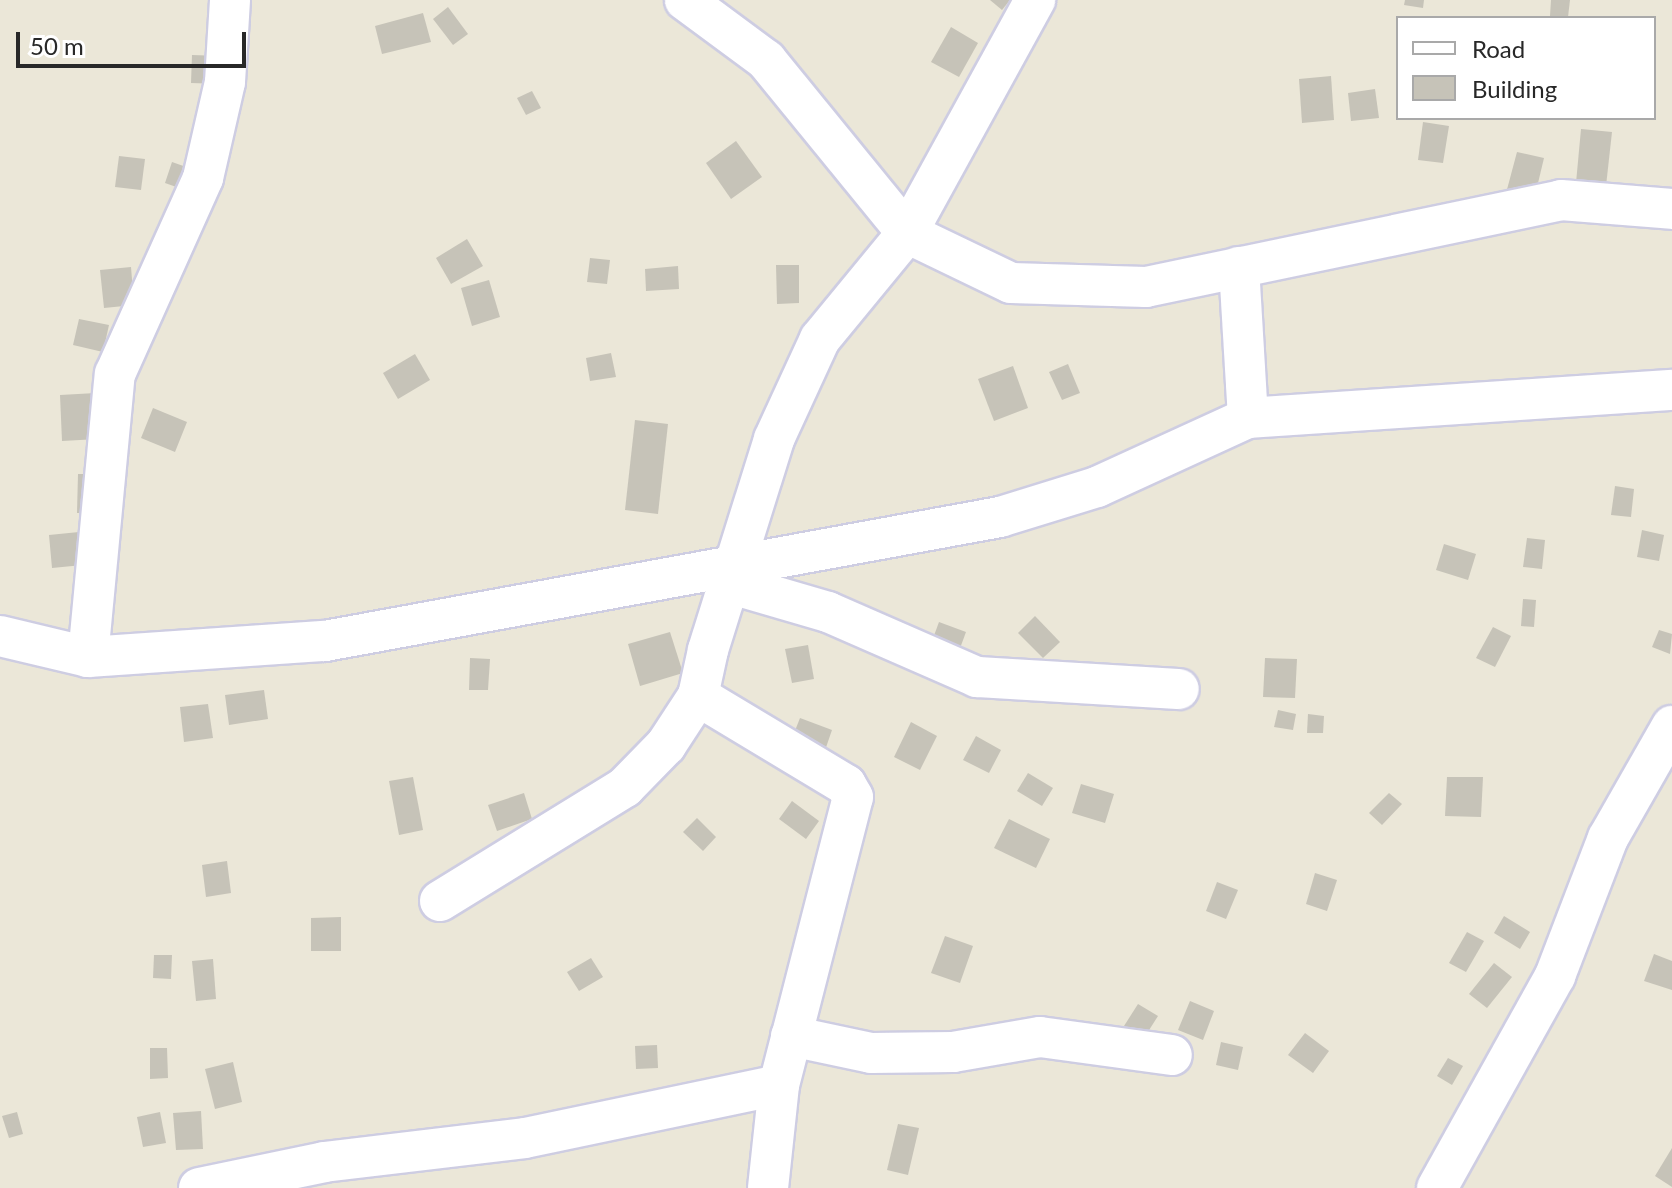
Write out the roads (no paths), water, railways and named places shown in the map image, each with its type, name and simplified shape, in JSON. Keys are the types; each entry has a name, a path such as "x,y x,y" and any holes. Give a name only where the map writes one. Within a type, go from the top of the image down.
{"street":[{"path":"88,657 115,374 203,178 225,82 230,0"},
{"path":"685,0 766,60 907,233 1011,283 1146,287 1561,200 1672,209"},
{"path":"440,901 625,787 666,745 698,696 774,439 820,339 907,233 1035,0"},
{"path":"1239,267 1248,418"},
{"path":"0,636 88,657 325,641 500,605 735,577 1000,517 1097,487 1248,418 1672,390"},
{"path":"735,577 828,612 977,677 1179,689"},
{"path":"698,696 846,785 853,797 779,1085 775,1182"},
{"path":"1437,1188 1555,976 1608,838 1672,726"},
{"path":"791,1036 871,1053 953,1052 1040,1037 1172,1055"},
{"path":"199,1188 324,1162 525,1138 779,1085"}]}
